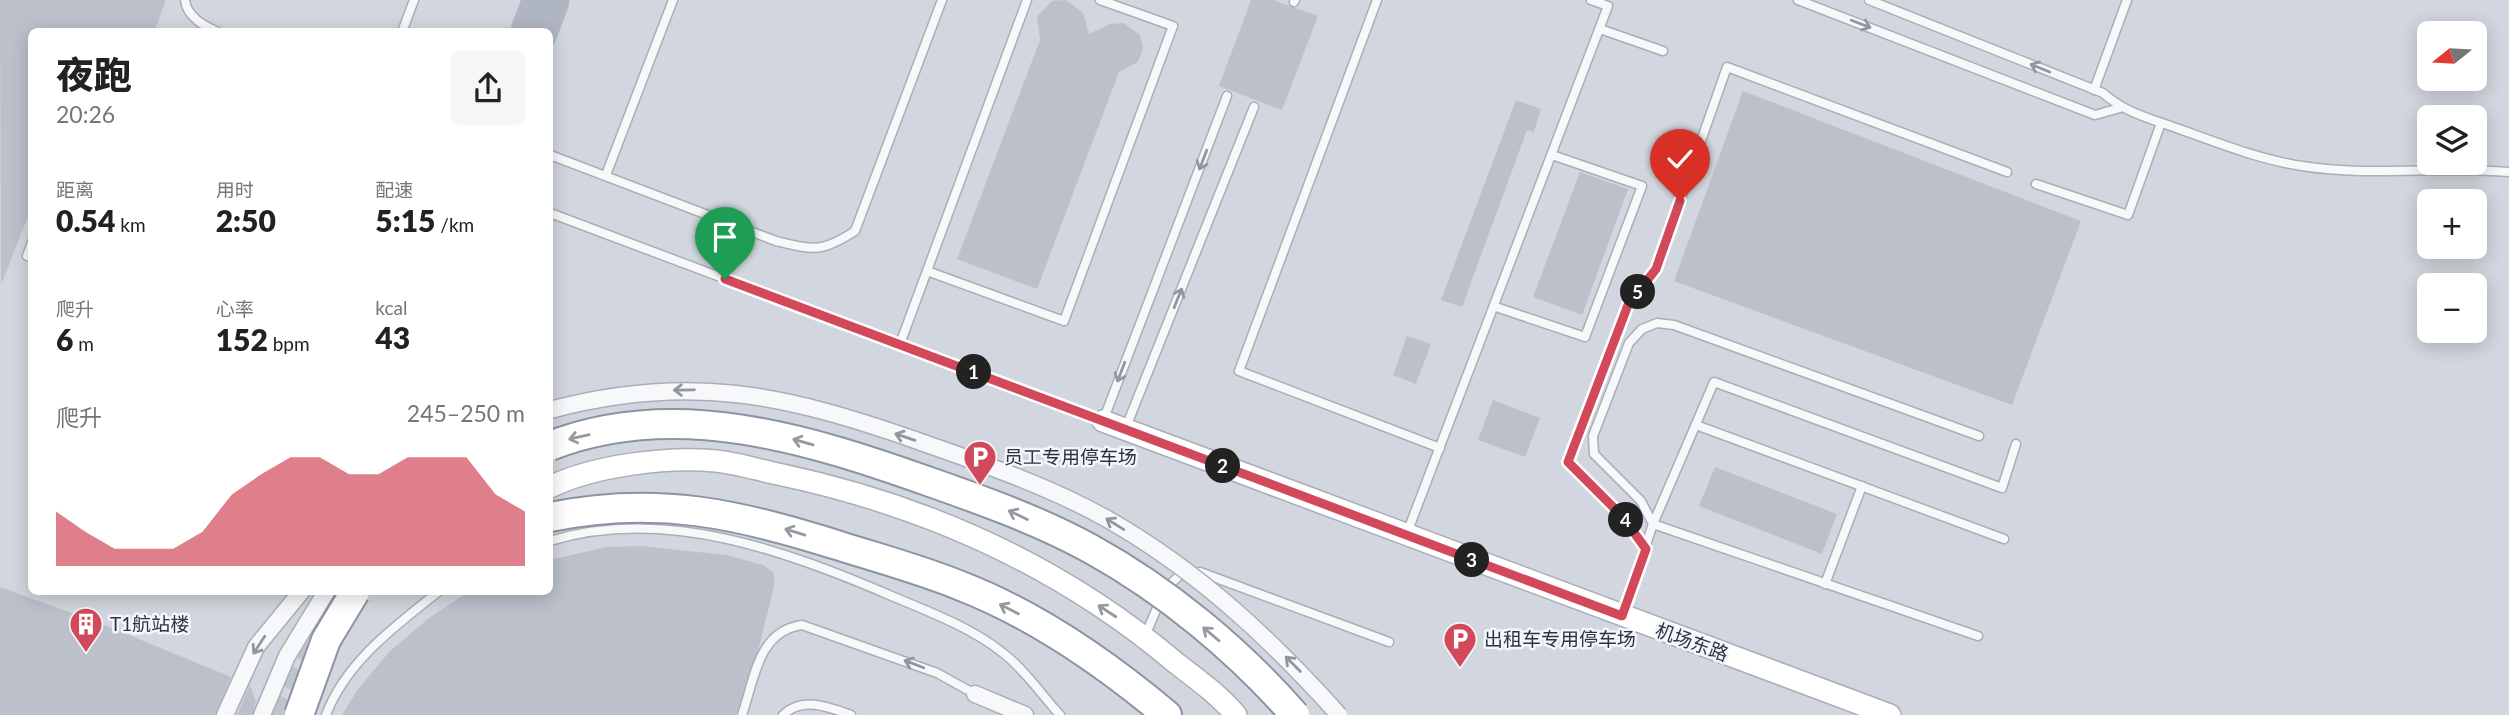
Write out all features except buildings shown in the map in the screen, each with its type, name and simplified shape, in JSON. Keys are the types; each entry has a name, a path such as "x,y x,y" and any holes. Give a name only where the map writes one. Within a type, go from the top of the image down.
{"highway":[{"path":"553,445 606,431 646,425 709,424 792,439 879,464 996,505 1091,549 1177,606 1236,655 1295,715"},
{"path":"553,517 633,506 675,507 780,528 871,555 963,586 1045,628 1130,684 1167,715"},
{"path":"299,715 326,640 353,595"}],"street":[{"path":"553,409 596,398 642,391 705,390 786,400 886,430 1016,476 1109,520 1200,581 1252,624 1339,715"},
{"name":"机场东路","path":"1102,421 1890,715"},
{"path":"553,486 568,478 649,463 716,461 825,484 934,517 1049,574 1144,636 1236,715"},
{"path":"225,715 256,647 299,595"},
{"path":"262,715 287,656 325,596"},
{"path":"975,694 1025,715"}],"lane":[{"path":"185,0 186,7 202,25 209,28"},
{"path":"404,28 414,0"},
{"path":"606,176 673,0"},
{"path":"553,156 776,241 803,247 830,247 855,232 942,0"},
{"path":"900,344 1027,0"},
{"path":"927,271 1064,321 1173,26 1100,0"},
{"path":"1377,0 1240,371 1440,448"},
{"path":"1406,535 1496,307 1608,6 1591,0"},
{"path":"1798,0 2095,115 2120,108"},
{"path":"1869,0 2104,93 2120,108 2301,166 2393,172 2460,168 2509,172"},
{"path":"2094,90 2127,0"},
{"path":"1600,29 1663,51"},
{"path":"1646,549 1622,516 1568,462 1628,305 1656,269 1727,67 2007,172"},
{"path":"553,214 1102,421 1227,96"},
{"path":"1125,430 1254,107"},
{"path":"2036,184 2128,215 2161,123"},
{"path":"1496,307 1585,337 1642,186 1552,155"},
{"path":"1978,636 1653,524 1641,500 1594,454 1593,436 1629,343 1642,329 1657,323 1674,325 1979,436"},
{"path":"1622,616 1653,524 1714,382 2002,488 2016,444"},
{"path":"1696,425 2004,539"},
{"path":"1825,583 1862,486"},
{"path":"553,540 636,528 698,534 773,550 852,579 934,614 1003,653 1060,715"},
{"path":"1144,636 1165,589 1179,576 1200,572 1389,642"},
{"path":"1150,578 1165,589"},
{"path":"326,715 335,693 384,634 434,595"},
{"path":"742,715 769,639 784,627 802,625 937,673 975,694"},
{"path":"783,715 804,704 825,705 850,715"}],"shaded area":[{"path":"0,0 2509,0 2509,715 0,715"}],"taxiway":[{"path":"536,28 546,0"}],"tunnel":[{"path":"272,715 316,648"}],"place":[{"name":"员工专用停车场","path":"980,487"},
{"name":"T1航站楼","path":"86,654"},
{"name":"出租车专用停车场","path":"1460,669"}],"route":[{"path":"725,279 1622,616 1646,549 1622,516 1568,462 1628,305 1656,269 1680,201"}]}
